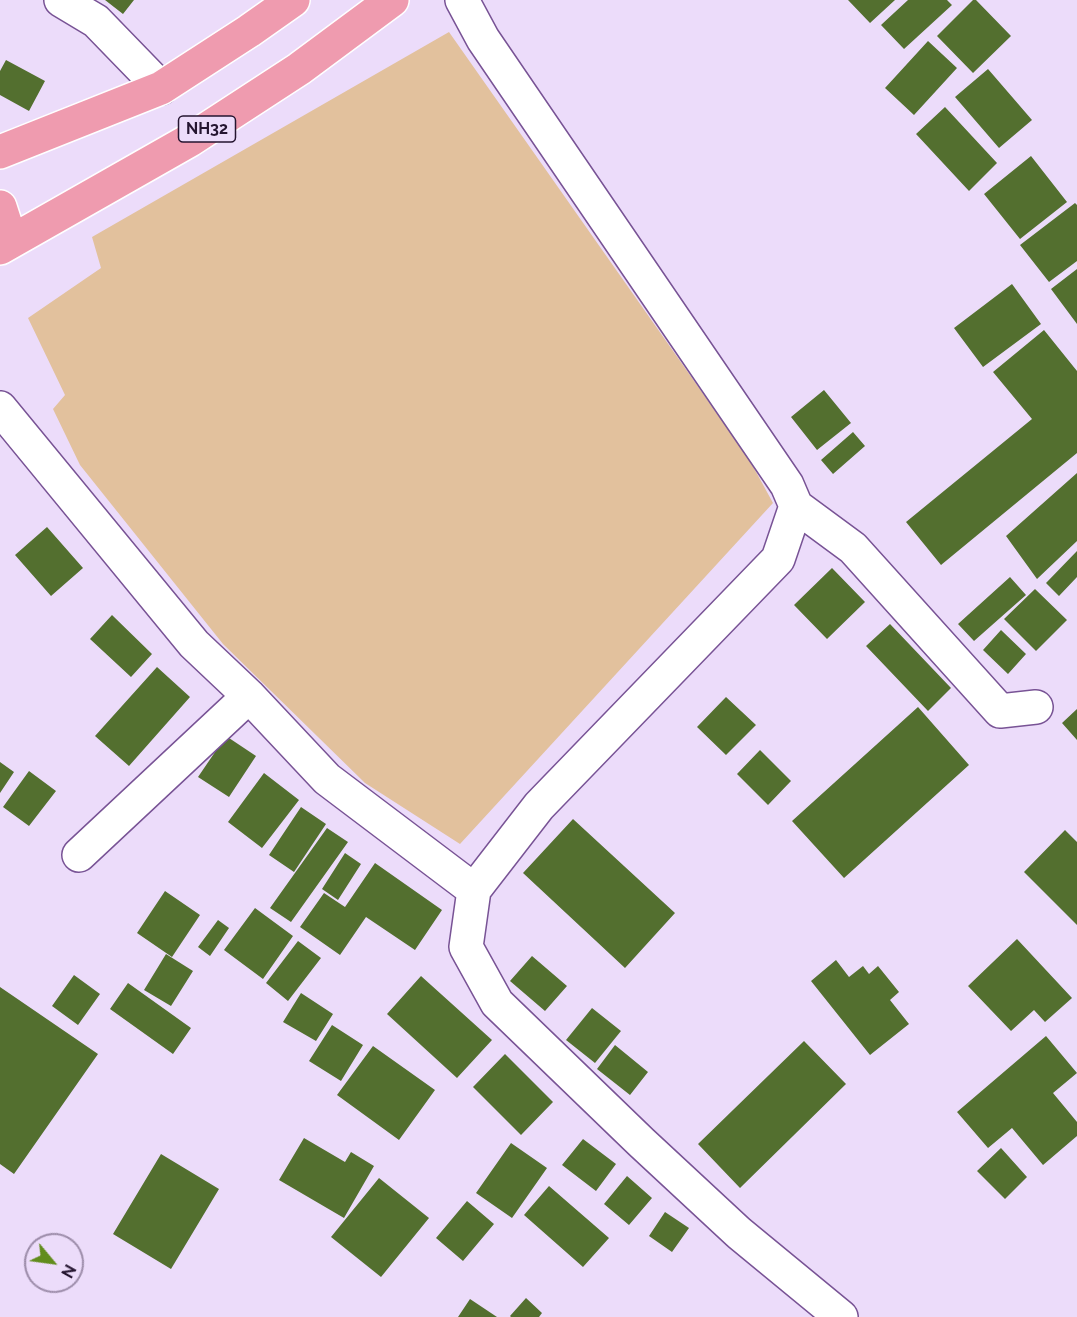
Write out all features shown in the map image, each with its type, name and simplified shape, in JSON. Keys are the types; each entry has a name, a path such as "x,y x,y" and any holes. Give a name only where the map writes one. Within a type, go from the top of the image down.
{"main road":[{"path":"0,152 161,88 293,0"},
{"name":"NH32","path":"6,245 190,140 299,69 392,0"},
{"path":"0,207 6,245"}],"street":[{"path":"61,0 96,21 161,88"},
{"path":"462,0 483,39 787,484 796,506 853,548 1000,711 1036,708"},
{"path":"0,408 194,644 249,696 327,779 474,890"},
{"path":"796,506 778,559 539,806 474,890 466,947 497,1003 739,1233 841,1317"},
{"path":"79,855 249,696"}],"shaded area":[{"path":"449,32 749,459 773,503 460,844 365,783 223,644 80,465 53,409 65,395 28,318 101,268 92,237"}],"building":[{"path":"105,0 134,0 123,14"},
{"path":"848,0 895,0 870,23"},
{"path":"908,0 947,0 952,5 904,49 881,25"},
{"path":"973,0 976,0 1011,36 973,73 937,36"},
{"path":"928,41 957,68 914,115 885,88"},
{"path":"6,60 45,81 29,111 0,95 0,71"},
{"path":"988,69 1032,120 999,148 955,97"},
{"path":"945,107 997,163 969,191 916,134"},
{"path":"1031,156 1067,202 1020,239 984,194"},
{"path":"1075,203 1077,205 1077,261 1049,282 1020,245"},
{"path":"1077,269 1077,324 1051,289"},
{"path":"1012,284 1041,324 983,367 954,328"},
{"path":"1044,330 1077,371 1077,453 941,565 906,522 1032,419 993,372"},
{"path":"824,390 851,423 817,450 791,417"},
{"path":"853,432 865,446 833,474 821,460"},
{"path":"1077,473 1077,541 1037,579 1006,536"},
{"path":"47,527 83,568 51,596 15,555"},
{"path":"1077,551 1077,577 1059,596 1046,583"},
{"path":"832,568 865,602 827,639 794,605"},
{"path":"1010,577 1026,595 974,641 958,624"},
{"path":"1035,589 1067,620 1036,651 1004,619"},
{"path":"112,615 152,654 131,677 90,639"},
{"path":"890,624 951,688 928,711 866,646"},
{"path":"1001,630 1026,654 1008,674 983,650"},
{"path":"157,667 190,697 129,766 95,736"},
{"path":"726,697 756,725 726,755 697,727"},
{"path":"918,707 969,765 844,878 792,821"},
{"path":"1077,709 1077,740 1062,723"},
{"path":"226,736 256,756 229,797 198,777"},
{"path":"760,750 791,781 768,805 737,774"},
{"path":"0,762 14,772 0,793"},
{"path":"29,771 56,791 29,826 3,807"},
{"path":"264,773 299,800 262,848 228,822"},
{"path":"301,807 326,824 294,872 269,855"},
{"path":"573,819 675,913 625,968 523,873"},
{"path":"327,828 348,842 291,922 270,908"},
{"path":"1065,830 1077,842 1077,925 1024,872"},
{"path":"345,853 361,864 338,900 322,889"},
{"path":"375,863 442,910 415,950 366,917 340,955 300,927 324,893 345,907"},
{"path":"165,891 200,915 172,957 137,933"},
{"path":"255,908 293,936 263,979 224,950"},
{"path":"218,920 229,928 210,956 198,947"},
{"path":"1017,939 1072,998 1045,1022 1034,1010 1011,1031 968,986"},
{"path":"298,941 321,958 288,1001 266,983"},
{"path":"166,954 193,971 171,1006 144,990"},
{"path":"532,956 567,986 545,1011 510,981"},
{"path":"836,960 849,977 863,966 869,974 878,966 899,992 890,1000 909,1024 870,1055 811,981"},
{"path":"74,975 100,994 78,1025 52,1006"},
{"path":"421,976 492,1040 457,1078 387,1014"},
{"path":"128,983 191,1028 173,1054 110,1009"},
{"path":"0,987 98,1054 14,1174 0,1164"},
{"path":"301,993 333,1014 316,1041 283,1022"},
{"path":"592,1008 621,1031 595,1063 566,1040"},
{"path":"332,1025 363,1045 341,1081 309,1061"},
{"path":"1046,1036 1077,1073 1053,1093 1077,1122 1077,1136 1043,1165 1012,1128 988,1148 957,1112"},
{"path":"804,1041 846,1084 740,1188 698,1144"},
{"path":"615,1045 648,1072 630,1095 597,1069"},
{"path":"373,1046 435,1090 399,1140 337,1095"},
{"path":"505,1054 553,1102 521,1135 473,1087"},
{"path":"304,1138 345,1162 351,1152 374,1166 344,1218 279,1180"},
{"path":"583,1139 616,1164 596,1191 562,1165"},
{"path":"511,1143 547,1168 512,1218 476,1193"},
{"path":"1001,1148 1027,1177 1005,1199 977,1171"},
{"path":"161,1154 219,1189 171,1269 113,1234"},
{"path":"627,1176 652,1198 629,1225 604,1204"},
{"path":"379,1178 429,1218 381,1277 331,1237"},
{"path":"549,1186 609,1238 583,1267 524,1215"},
{"path":"467,1201 494,1224 463,1261 436,1238"},
{"path":"665,1212 689,1228 672,1252 649,1236"},
{"path":"526,1298 542,1313 539,1317 511,1317 510,1316"},
{"path":"470,1299 497,1317 458,1317"}]}
